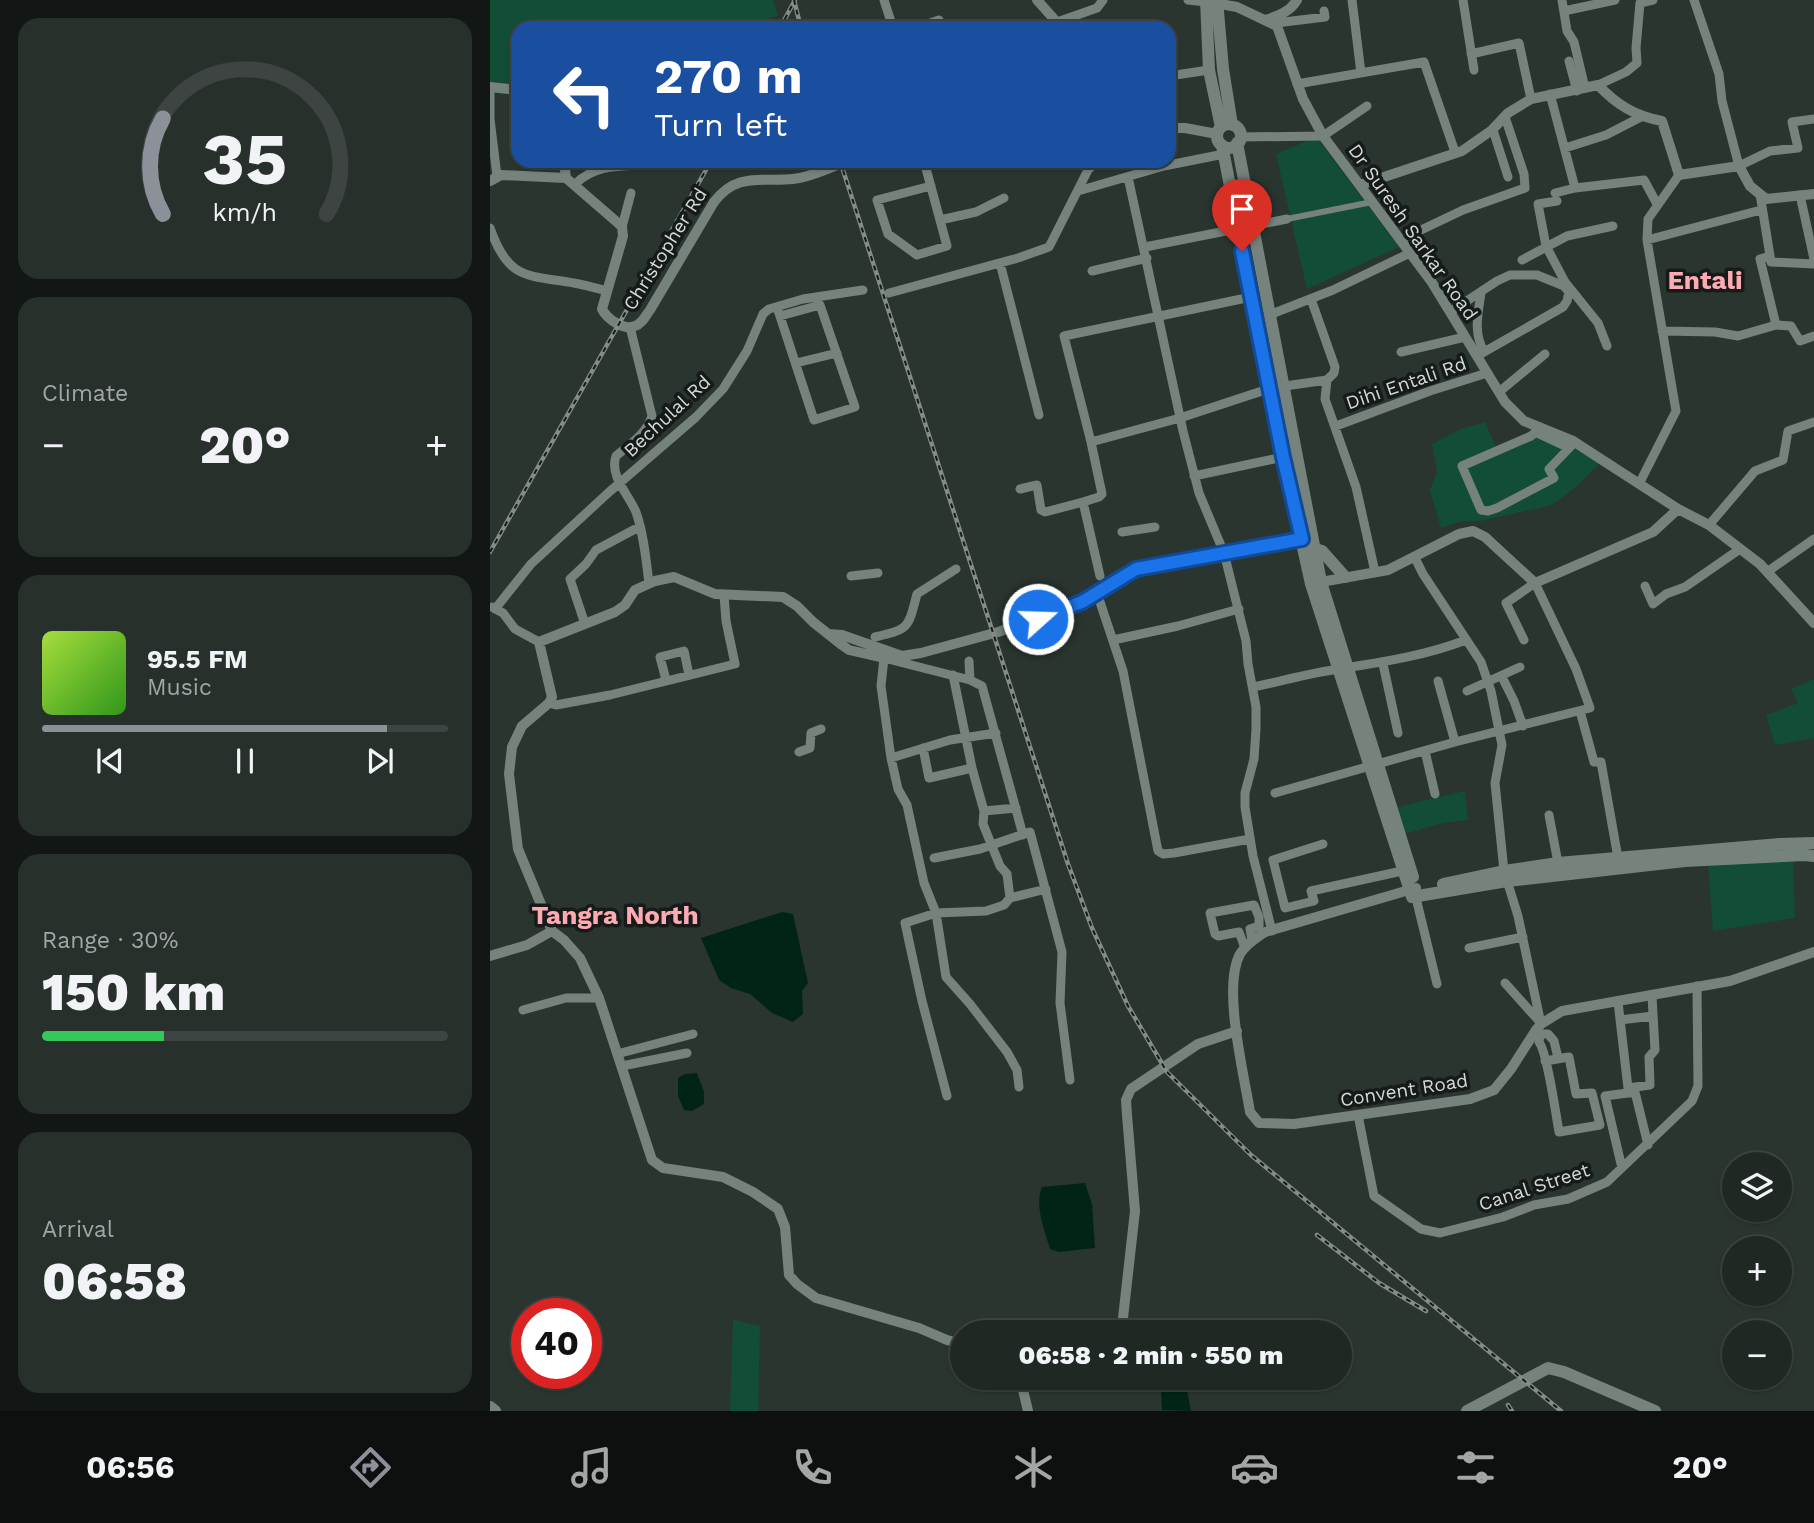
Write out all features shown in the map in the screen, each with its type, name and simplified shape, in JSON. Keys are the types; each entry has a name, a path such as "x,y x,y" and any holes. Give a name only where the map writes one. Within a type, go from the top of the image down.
{"main road":[{"path":"1212,1 1209,70 1283,457 1310,541 1343,668 1414,892"},
{"path":"1212,1 1223,69 1223,137 1230,147 1239,140"},
{"path":"1223,137 1238,129 1252,225 1284,386 1310,541 1311,584 1343,668"},
{"path":"1310,541 1345,578"},
{"path":"1374,767 1402,870 1414,892"},
{"path":"1414,892 1505,876 1558,863 1814,843"},
{"path":"1505,876 1685,861 1814,856"},
{"path":"1467,1411 1542,1369 1554,1368 1655,1411"},
{"path":"1482,1411 1540,1380 1564,1372"},
{"path":"490,1407 495,1411"}],"street":[{"path":"884,0 891,21"},
{"path":"1037,0 1055,21"},
{"path":"1068,21 1097,8 1103,0"},
{"path":"1188,0 1212,1 1237,7 1277,26 1276,23 1325,17 1324,11"},
{"path":"1265,20 1279,16 1297,0"},
{"path":"1352,0 1361,73"},
{"path":"1463,0 1475,70"},
{"path":"1562,0 1567,32 1574,42 1581,90"},
{"path":"1564,11 1615,0"},
{"path":"1360,185 1462,150 1493,130 1505,117 1531,99 1581,90 1626,72 1637,63 1640,1 1653,0"},
{"path":"1694,0 1719,74 1722,101 1740,166 1749,186 1766,199 1814,194"},
{"name":"Dr Suresh Sarkar Road","path":"1277,26 1303,99 1323,136 1410,253 1465,337 1480,354 1487,373 1505,402 1524,421 1538,430 1572,445 1709,525 1767,572 1814,623"},
{"path":"1471,54 1519,43 1531,99"},
{"path":"1569,61 1581,90"},
{"path":"1297,84 1424,62 1455,152"},
{"path":"1176,75 1209,70"},
{"path":"1598,85 1610,97 1641,117 1662,121 1679,175 1648,219 1647,240 1676,411 1639,484"},
{"path":"511,89 490,87 494,179 570,181 598,168"},
{"path":"1549,94 1575,188"},
{"path":"1239,140 1323,136 1367,106"},
{"path":"1400,240 1463,210 1525,188 1524,174 1505,117"},
{"path":"1565,148 1606,135 1641,117"},
{"path":"1679,175 1740,166 1770,151 1798,148 1791,122 1814,119"},
{"path":"1176,128 1223,137"},
{"path":"1493,130 1508,177"},
{"path":"1176,160 1223,137"},
{"path":"566,168 570,181 622,227"},
{"name":"Christopher Rd","path":"630,327 638,325 650,310 713,202 723,190 735,183 760,179 794,179 831,168"},
{"path":"926,168 931,186 947,246 917,255 888,234 877,200 931,186"},
{"path":"889,293 1049,247 1090,168"},
{"path":"1078,191 1157,168"},
{"path":"1128,177 1199,493 1224,553 1239,609 1253,687 1256,729 1254,759 1245,793 1250,839 1272,931"},
{"path":"1607,346 1598,323 1565,282 1546,246 1538,204 1575,188 1644,180 1657,204"},
{"path":"631,193 622,227 623,236 602,305 604,313 613,321 630,327 652,416 652,420 636,439 614,460 620,483 635,511 649,583"},
{"path":"1760,194 1760,210 1767,229 1770,262 1814,261 1800,195"},
{"path":"940,220 976,212 1004,198"},
{"path":"1145,247 1372,202"},
{"path":"1647,240 1760,210"},
{"path":"1522,260 1567,236 1614,226"},
{"path":"490,228 497,249 516,271 536,278 575,283 607,291"},
{"path":"1269,315 1311,299 1410,253"},
{"path":"1770,256 1760,259 1776,325"},
{"path":"1092,271 1147,258"},
{"path":"1000,263 1039,415"},
{"path":"1450,312 1510,275 1537,275 1564,286 1569,292 1563,307 1480,354 1476,329 1481,293"},
{"path":"778,312 803,299 863,290"},
{"path":"1020,489 1037,485 1041,510 1045,512 1099,498 1101,495 1091,442 1064,337 1251,297"},
{"path":"1091,442 1180,418 1271,388 1327,380 1334,373 1335,367 1311,299"},
{"path":"820,305 855,407 814,420 778,312 820,305"},
{"name":"Bechulal Rd","path":"492,607 531,564 696,417 723,389 747,351 763,314 778,312"},
{"path":"1662,331 1715,332 1738,336 1776,325 1791,326 1800,341 1814,336"},
{"path":"1401,352 1465,337"},
{"path":"796,363 837,353"},
{"path":"1499,393 1545,354"},
{"name":"Dihi Entali Rd","path":"1336,426 1487,373"},
{"path":"1327,380 1325,399 1356,487 1375,572"},
{"path":"1709,525 1755,471 1783,460 1788,431 1814,422"},
{"path":"1538,430 1462,466 1481,510 1497,508 1554,478 1549,469 1572,445"},
{"path":"1195,476 1283,457"},
{"path":"1083,502 1100,576"},
{"path":"1524,640 1506,603 1535,583 1653,532 1678,509"},
{"path":"585,624 570,579 596,550 639,527"},
{"path":"1122,532 1155,527"},
{"path":"1275,793 1455,742 1590,708 1571,657 1535,583 1485,537 1473,531 1459,534 1388,570 1321,582"},
{"path":"1767,572 1814,539"},
{"path":"826,634 842,635 902,656 977,638 1058,612 1097,593 1136,569 1310,541"},
{"path":"1645,586 1653,604 1666,594 1685,587 1740,550"},
{"path":"1415,558 1481,662 1488,682 1502,745 1495,783 1505,876 1522,937 1539,1042 1544,1047 1545,1060 1559,1132 1600,1125 1591,1093 1576,1094 1569,1057 1545,1060"},
{"path":"875,636 898,631 909,623 916,594 956,569"},
{"path":"852,576 877,573"},
{"path":"539,642 621,609 635,590 649,583 674,578 724,595 783,597 849,650 953,674 982,686 1016,808 1046,889 1062,952 1060,1003 1070,1080"},
{"path":"1097,593 1123,671 1158,851 1163,854 1174,853 1250,839"},
{"path":"549,703 556,705 610,695 735,664 726,621 724,595"},
{"path":"492,607 503,613 515,629 539,642 551,685 552,697 549,703 522,726 512,747 509,774 518,849 552,931 580,958 599,998 652,1160 663,1168 723,1177 753,1192 778,1209 785,1227 788,1270 797,1284 816,1298 919,1328 950,1341"},
{"path":"1113,640 1239,609"},
{"path":"1253,687 1434,653 1466,640"},
{"path":"666,680 660,656 684,651 690,675"},
{"path":"884,659 881,686 891,758 898,789 907,805 924,884 936,913 946,977 970,1003 1007,1052 1017,1070 1019,1087"},
{"path":"969,661 970,680"},
{"path":"1383,664 1398,733"},
{"path":"1467,691 1520,667"},
{"path":"953,674 965,738 984,811 983,824 1000,866 1007,874 1010,898"},
{"path":"1502,677 1523,726"},
{"path":"1438,681 1455,742"},
{"path":"1580,711 1594,762 1601,762 1618,858"},
{"path":"799,752 810,748 811,733 821,729"},
{"path":"891,758 922,748 996,733"},
{"path":"922,748 929,778 972,768"},
{"path":"1425,751 1434,794"},
{"path":"984,811 1016,808"},
{"path":"1549,816 1558,863"},
{"path":"934,858 962,854 1027,834"},
{"path":"1323,844 1273,860 1285,908 1314,901 1311,891 1402,870"},
{"path":"947,1096 905,923 936,913 986,911 1004,905 1010,898 1046,889"},
{"path":"1123,1320 1135,1211 1126,1100 1131,1089 1198,1044 1237,1031 1232,1002 1236,968 1247,937 1260,923 1254,905 1210,913 1213,932 1218,936 1247,937 1414,892 1437,984"},
{"path":"490,956 527,945 552,931"},
{"path":"1469,948 1522,937"},
{"path":"1539,1029 1562,1011 1730,981 1814,952"},
{"path":"1505,983 1539,1029 1553,1041 1558,1058"},
{"name":"Canal Street","path":"1358,1115 1374,1196 1421,1229 1440,1233 1503,1217 1534,1205 1568,1199 1607,1182 1621,1163 1647,1144 1692,1101 1698,1086 1697,986"},
{"path":"1618,1002 1628,1088 1650,1085 1649,1057 1656,1050 1652,996"},
{"path":"523,1010 566,998 599,998"},
{"path":"1620,1020 1653,1016"},
{"name":"Convent Road","path":"1237,1031 1250,1112 1259,1123 1294,1124 1470,1099 1494,1090 1539,1029"},
{"path":"617,1054 693,1034"},
{"path":"622,1066 687,1053"},
{"path":"1621,1163 1605,1096 1635,1092 1647,1144"},
{"path":"1023,1390 1028,1411"}],"shaded area":[{"path":"490,0 773,0 778,16 759,21 511,21 511,83 490,82"},
{"path":"1316,137 1399,247 1307,289 1276,154"},
{"path":"1485,422 1497,449 1533,429 1601,462 1575,488 1552,505 1481,521 1463,521 1441,528 1430,490 1437,471 1432,444 1461,429"},
{"path":"1814,679 1814,738 1775,745 1766,715 1798,703 1791,689"},
{"path":"1465,791 1468,820 1443,823 1404,834 1394,808"},
{"path":"1793,857 1795,918 1713,931 1708,865"},
{"path":"782,912 793,914 808,983 802,991 803,1014 793,1022 772,1013 750,994 731,988 719,980 701,938"},
{"path":"697,1073 704,1092 704,1104 692,1111 684,1110 678,1096 678,1078"},
{"path":"1085,1183 1092,1204 1095,1248 1059,1252 1050,1249 1040,1210 1042,1187"},
{"path":"733,1320 760,1326 758,1411 730,1411"},
{"path":"1160,1390 1187,1390 1191,1411 1162,1410"}],"railway":[{"path":"794,0 799,21"},
{"path":"784,21 795,0"},
{"path":"490,552 707,168"},
{"path":"842,168 1068,864 1092,928 1128,1006 1167,1072 1251,1155 1561,1411"},
{"path":"1317,1235 1379,1283 1426,1311"},
{"path":"1508,1405 1512,1411"}],"district":[{"name":"Entali","path":"1705,280"},
{"name":"Tangra North","path":"615,915"}],"route":[{"path":"1038,619 1082,602 1136,569 1302,539 1242,251"}]}
